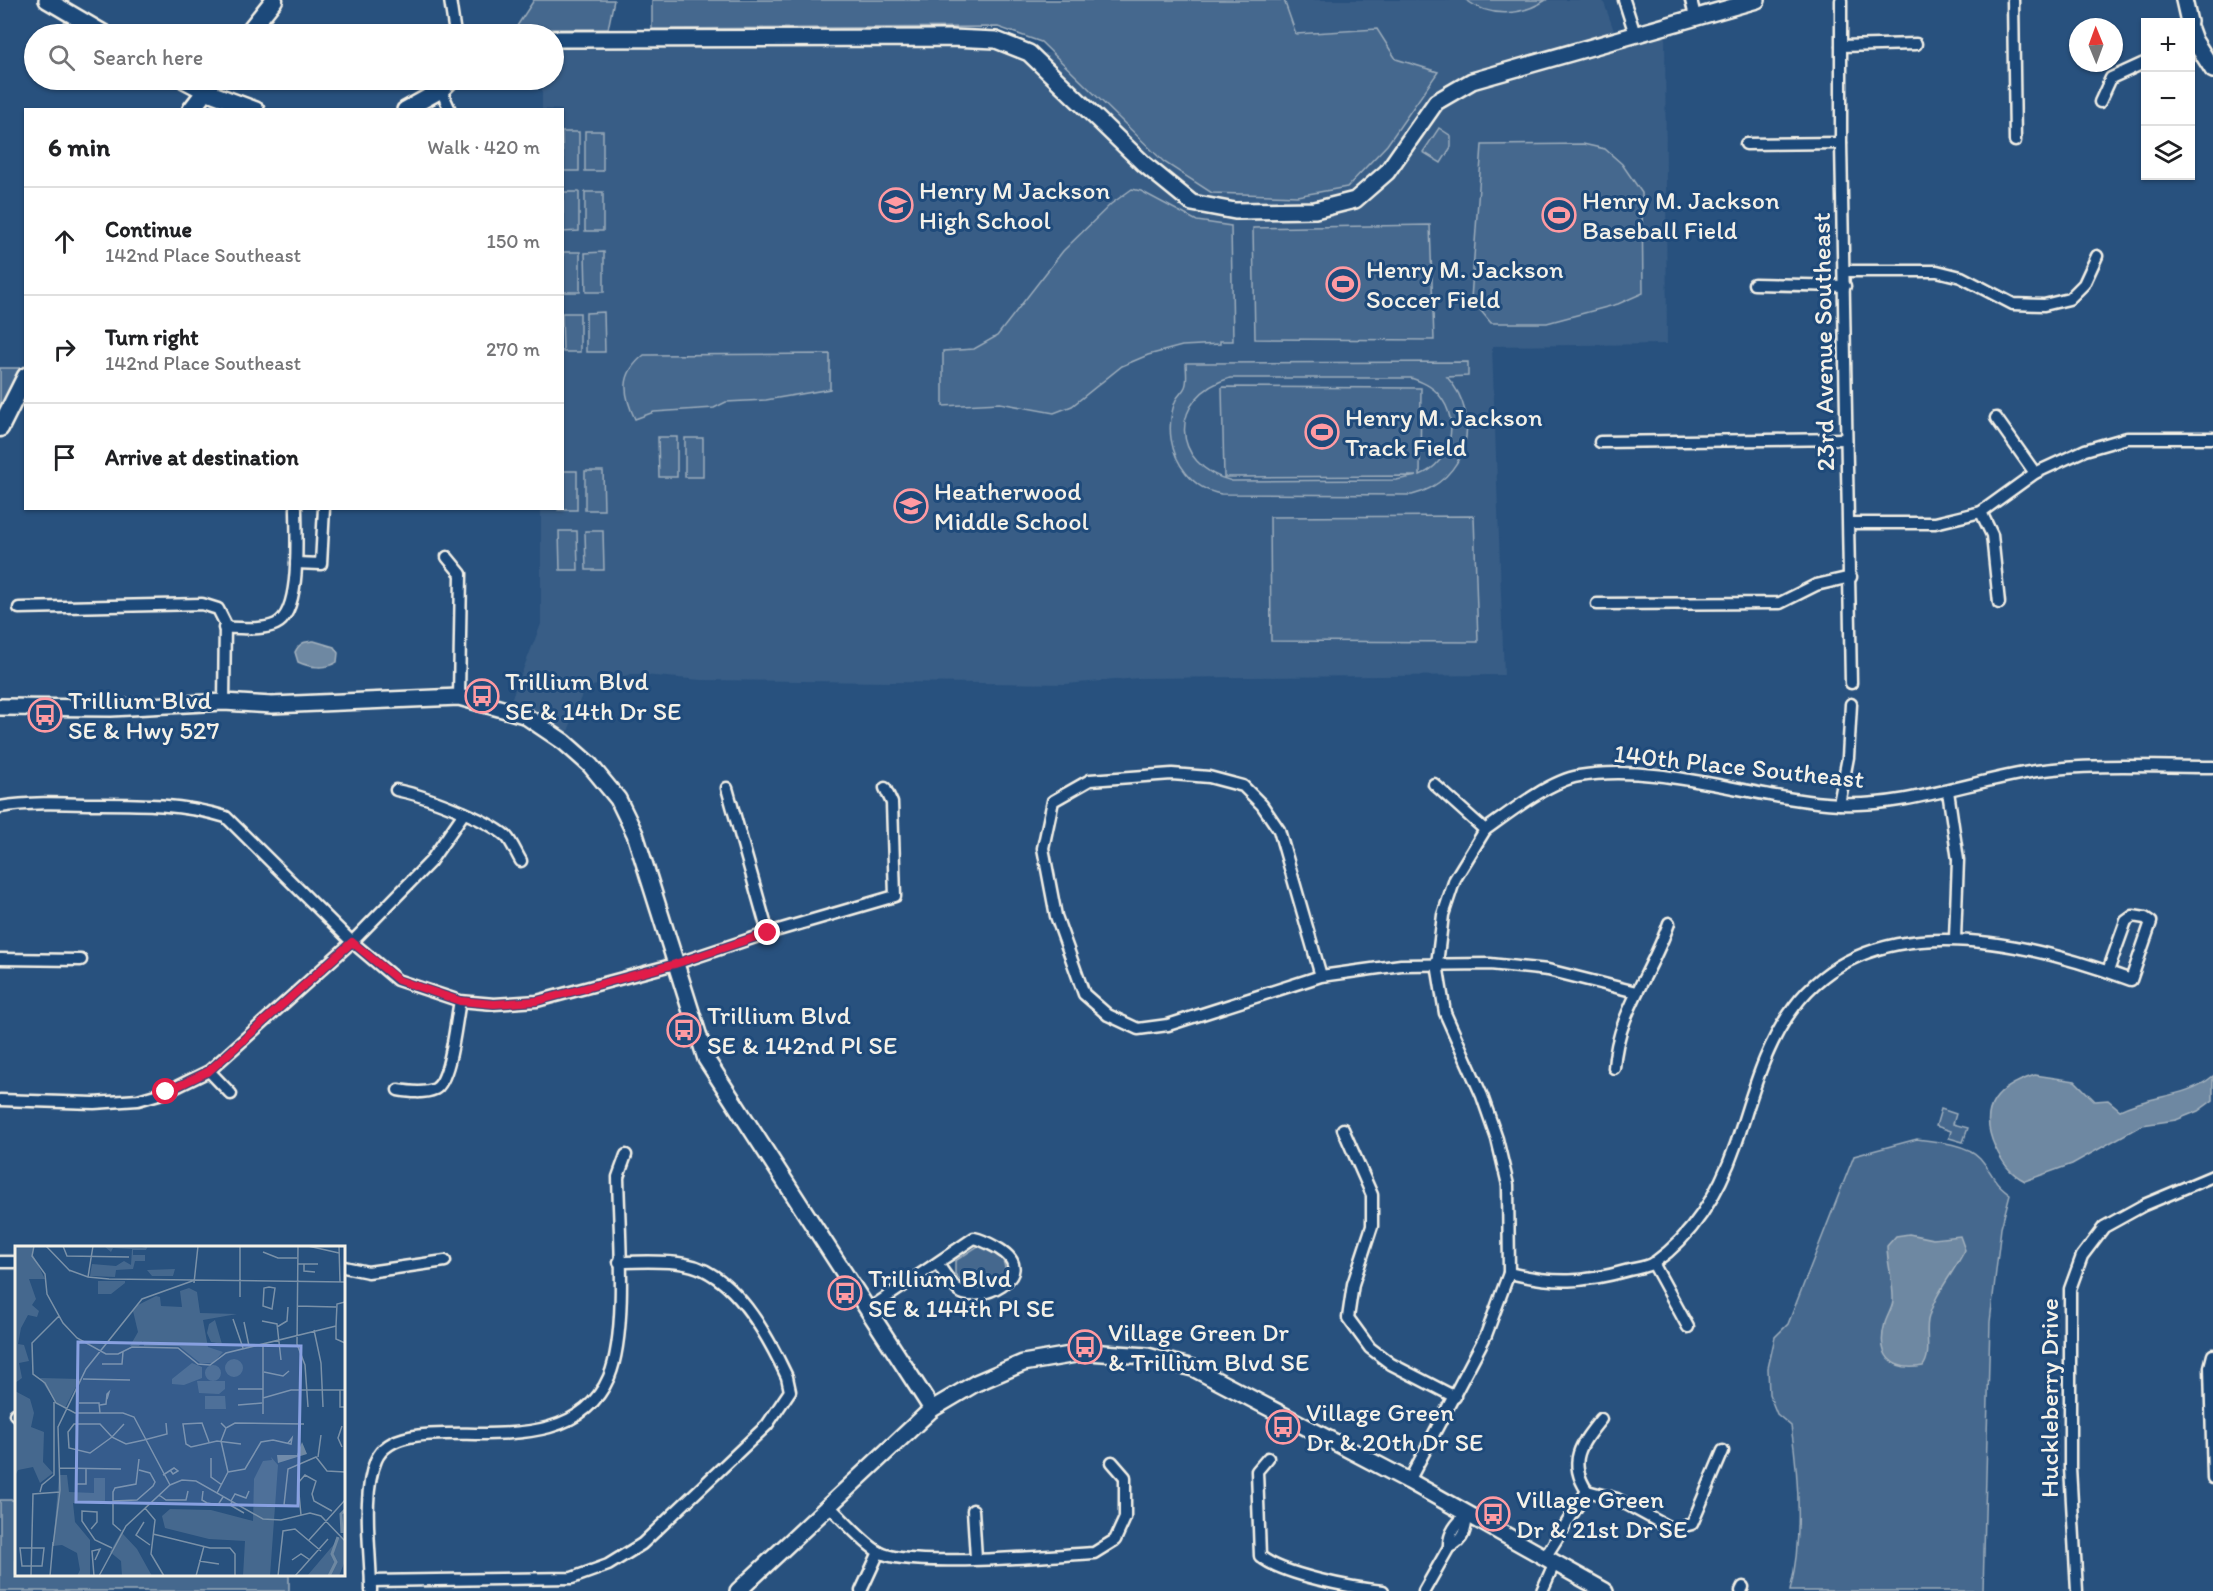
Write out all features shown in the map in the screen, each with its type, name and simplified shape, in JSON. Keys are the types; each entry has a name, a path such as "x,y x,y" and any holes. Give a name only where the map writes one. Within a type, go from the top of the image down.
{"main road":[{"path":"255,24 274,0"},
{"path":"192,108 205,90"},
{"path":"0,428 24,380"}],"street":[{"path":"47,0 88,24"},
{"path":"450,0 454,24"},
{"path":"1624,0 1635,34"},
{"path":"1691,0 1695,16"},
{"path":"564,39 952,38 996,40 1029,53 1144,164 1192,203 1235,211 1315,210 1355,200 1387,172 1436,102 1472,81 1757,0"},
{"name":"23rd Avenue Southeast","path":"1841,0 1841,143 1845,271 1846,439 1851,577 1851,683"},
{"path":"2013,0 2015,141"},
{"path":"2184,0 2187,18"},
{"path":"2195,42 2213,70"},
{"path":"1841,46 1916,44"},
{"path":"2100,102 2111,78 2141,64"},
{"path":"218,90 251,108"},
{"path":"408,108 438,90"},
{"path":"447,90 450,108"},
{"path":"1746,144 1841,143"},
{"path":"1845,271 1937,271 1961,278 2013,304 2044,305 2069,299 2084,284 2097,256"},
{"path":"1754,284 1845,286"},
{"path":"1996,418 2035,473"},
{"path":"1849,523 1935,523 1982,512 2035,473 2085,450 2127,438 2213,438"},
{"path":"1600,442 1846,439"},
{"path":"225,628 268,627 286,617 290,607 296,563 296,510"},
{"path":"296,563 321,564 324,510"},
{"path":"1982,512 1992,535 1999,603"},
{"path":"447,557 461,574 459,697"},
{"path":"1597,604 1780,603 1816,585 1851,577"},
{"path":"19,608 202,604 218,609 225,628 224,702"},
{"path":"0,707 111,708 224,702 272,705 459,697 524,715 564,742 590,765 618,799 635,834 706,1059 932,1409"},
{"path":"1839,804 1848,757 1851,704"},
{"name":"140th Place Southeast","path":"1485,830 1530,798 1576,776 1626,773 1839,804 1896,802 2036,771 2082,767 2213,767"},
{"path":"1321,976 1279,830 1262,805 1242,786 1209,777 1172,774 1101,779 1089,780 1053,801 1042,849 1056,916 1084,994 1108,1015 1138,1029 1168,1025 1321,976 1401,965 1490,964 1548,970 1636,992"},
{"path":"1409,1481 1486,1335 1509,1273 1508,1185 1497,1139 1482,1096 1445,1013 1437,964 1443,915 1455,879 1485,830 1434,784"},
{"path":"727,788 768,933"},
{"path":"0,807 24,803 162,804 198,809 226,818 352,942 398,980 460,1001 494,1004 537,1001 675,964 768,933 894,896 892,802 885,788"},
{"path":"396,790 418,794 464,813 506,837 521,861"},
{"path":"1947,791 1958,860 1955,938"},
{"path":"0,1100 94,1103 138,1100 166,1092 209,1071 352,942 430,862 464,813"},
{"path":"1509,1273 1545,1281 1580,1281 1653,1263 1683,1236 1706,1209 1735,1146 1759,1067 1794,1007 1836,967 1893,945 1924,939 1955,938 2030,950 2108,971 2131,980 2151,922 2145,918 2133,916 2126,921 2108,971"},
{"path":"1614,1068 1615,1044 1636,992 1659,954 1669,923"},
{"path":"0,959 81,960"},
{"path":"398,1090 419,1092 436,1089 445,1078 460,1001"},
{"path":"209,1071 231,1094"},
{"path":"1343,1129 1372,1195 1372,1226 1355,1274 1348,1318 1370,1348 1391,1364 1455,1397"},
{"path":"619,1262 686,1264 712,1274 736,1292 780,1363 790,1391 767,1425 642,1544 608,1565 572,1578 514,1578 371,1586 369,1486 376,1459 385,1446 425,1434 527,1433 562,1425 593,1401 609,1377 617,1344 618,1177 626,1155"},
{"name":"Huckleberry Drive","path":"2077,1591 2070,1467 2070,1289 2082,1256 2104,1227 2144,1205 2213,1176"},
{"path":"869,1309 937,1263 974,1238 984,1240 1001,1250 1009,1255 1014,1263 1013,1274 1008,1282 968,1295 961,1293 937,1263"},
{"path":"345,1267 368,1272 445,1261"},
{"path":"1653,1263 1688,1327"},
{"path":"738,1591 932,1409 976,1383 1023,1363 1088,1352 1147,1356 1192,1368 1409,1481 1605,1591"},
{"path":"2213,1355 2210,1367 2213,1478"},
{"path":"1601,1419 1582,1443 1577,1463 1577,1477 1587,1491 1617,1499 1672,1528 1692,1524 1723,1451"},
{"path":"1268,1458 1257,1471 1260,1556 1269,1563 1310,1576 1356,1588 1383,1591"},
{"path":"828,1506 879,1552 900,1558 922,1560 1094,1553 1111,1545 1119,1534 1125,1518 1125,1478 1112,1462"},
{"path":"1542,1591 1549,1561 1587,1491"},
{"path":"974,1510 976,1558"},
{"path":"1424,1591 1449,1547 1458,1544 1466,1531 1467,1514"},
{"path":"861,1591 879,1552"},
{"path":"514,1578 514,1591"}],"shaded area":[{"path":"534,0 614,0 608,29 564,29 564,24 518,24"},
{"path":"652,0 1284,0 1296,34 1377,29 1396,59 1438,72 1387,145 1347,187 1297,196 1212,193 1164,162 1041,42 998,27 652,29"},
{"path":"1233,0 1603,0 1617,39 1665,25 1667,344 1492,346 1504,675 1139,678 1066,684 702,680 631,674 584,689 564,742 507,710 541,624 541,510 564,510 564,108 542,108 542,90 564,90 564,39 952,38 1029,53 1236,52"},
{"path":"1466,0 1546,0 1526,9 1506,13 1485,10"},
{"path":"1439,128 1451,136 1451,147 1441,163 1423,152"},
{"path":"585,131 603,131 603,171 585,171"},
{"path":"564,132 579,132 579,171 564,171"},
{"name":"Henry M. Jackson Baseball Field","path":"1583,144 1605,149 1622,164 1642,193 1643,293 1618,304 1547,323 1491,323 1471,299 1482,145"},
{"path":"1132,189 1141,191 1197,221 1231,226 1233,341 1182,346 1148,355 1122,366 1072,406 1054,413 1000,403 943,406 943,351 974,349 997,336 1063,251 1111,204"},
{"path":"564,192 579,192 579,231 564,232"},
{"path":"585,192 603,192 603,231 585,231"},
{"name":"Henry M. Jackson Soccer Field","path":"1430,225 1434,340 1255,339 1253,228"},
{"path":"564,252 580,252 580,292 564,292"},
{"path":"604,252 604,292 586,292 585,253"},
{"path":"604,312 605,352 586,352 586,313"},
{"path":"564,313 580,313 580,352 564,352"},
{"path":"830,354 830,389 766,400 726,402 714,408 654,412 635,419 626,393 627,377 636,362 644,355"},
{"name":"Henry M. Jackson Track Field","path":"1468,362 1468,376 1447,377 1458,393 1465,411 1467,429 1464,446 1457,462 1446,476 1431,488 1412,495 1216,493 1202,487 1190,477 1176,457 1173,448 1170,430 1172,411 1186,385 1186,363","holes":["1230,378 1411,378 1436,392 1446,405 1450,417 1451,429 1445,451 1431,469 1420,475 1421,388 1222,387 1224,477 1417,476 1396,480 1232,481 1212,473 1197,461 1188,447 1184,431 1187,415 1195,400 1210,387"]},
{"path":"0,368 24,368 24,370 0,419"},
{"path":"658,437 677,437 677,477 659,477"},
{"path":"685,438 703,438 703,477 685,477"},
{"path":"564,471 577,471 577,510 564,510"},
{"path":"585,471 603,471 604,510 585,510"},
{"path":"1474,516 1478,642 1271,641 1270,517"},
{"path":"559,531 577,531 578,570 560,570"},
{"path":"585,531 603,531 604,570 586,570"},
{"path":"314,641 334,647 338,653 337,662 317,667 298,662 295,652 299,646 305,642"},
{"path":"2035,1075 2075,1081 2095,1101 2108,1100 2120,1110 2143,1101 2192,1088 2213,1076 2213,1100 2198,1111 2176,1120 2142,1125 2072,1164 2025,1181 2011,1171 2001,1158 1990,1133 1988,1121 1994,1100 2001,1093"},
{"path":"1941,1109 1956,1114 1953,1124 1968,1128 1963,1142 1949,1138 1951,1131 1936,1126"},
{"path":"1917,1139 1950,1144 1975,1153 1995,1180 2010,1194 2001,1228 1990,1322 1983,1591 1790,1591 1797,1551 1798,1488 1791,1426 1777,1414 1769,1394 1768,1368 1775,1337 1788,1324 1854,1156"},
{"path":"1909,1234 1933,1239 1960,1236 1965,1250 1931,1311 1927,1326 1926,1361 1923,1366 1912,1367 1902,1366 1889,1359 1883,1344 1885,1323 1893,1301 1887,1246 1896,1236"},
{"path":"978,1246 1002,1257 1006,1271 988,1282 966,1286 955,1274 955,1261"},
{"path":"0,1500 15,1500 15,1576 289,1576 289,1591 0,1591"}],"place":[{"name":"Henry M Jackson High School","path":"896,205"},
{"name":"Henry M. Jackson Baseball Field","path":"1559,215"},
{"name":"Henry M. Jackson Soccer Field","path":"1343,284"},
{"name":"Henry M. Jackson Track Field","path":"1322,432"},
{"name":"Heatherwood Middle School","path":"911,506"},
{"name":"Trillium Blvd SE & 14th Dr SE","path":"482,696"},
{"name":"Trillium Blvd SE & Hwy 527","path":"45,715"},
{"name":"Trillium Blvd SE & 142nd Pl SE","path":"684,1030"},
{"name":"Trillium Blvd SE & 144th Pl SE","path":"845,1293"},
{"name":"Village Green Dr & Trillium Blvd SE","path":"1085,1347"},
{"name":"Village Green Dr & 20th Dr SE","path":"1283,1427"},
{"name":"Village Green Dr & 21st Dr SE","path":"1493,1514"}],"route":[{"path":"166,1092 209,1071 352,942 375,964 398,980 460,1001 494,1004 537,1001 675,964 768,933"}]}
